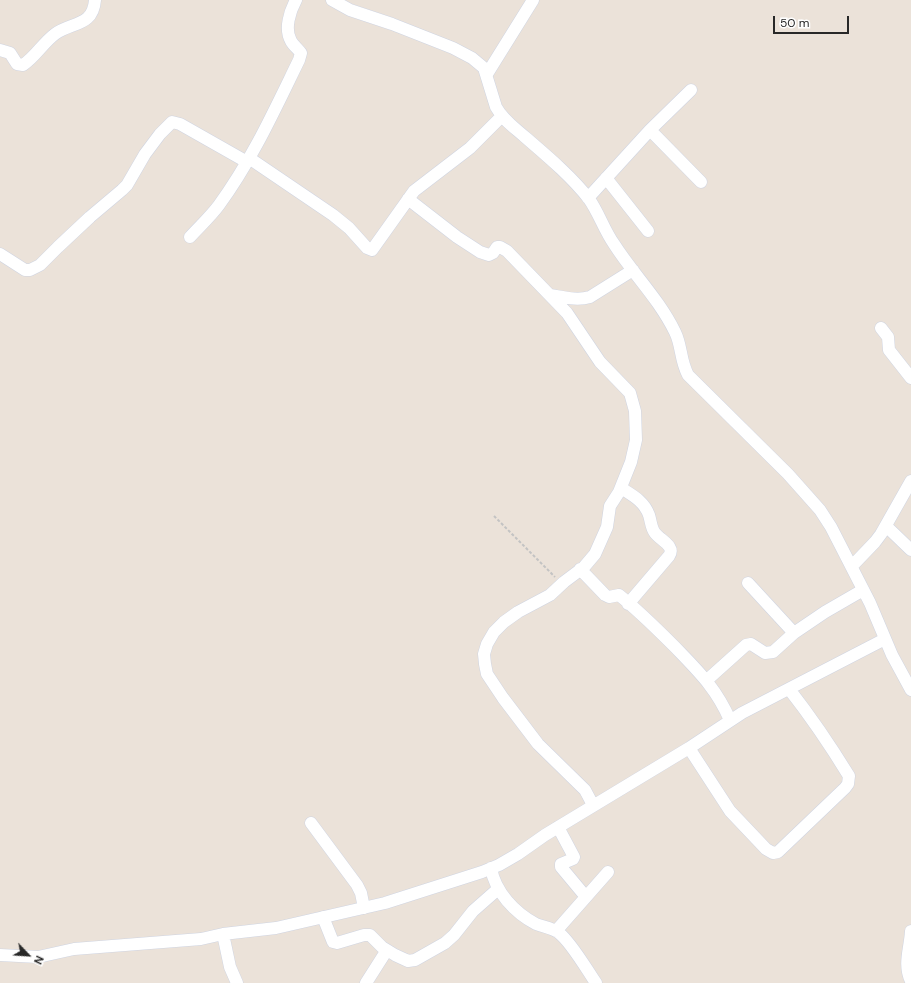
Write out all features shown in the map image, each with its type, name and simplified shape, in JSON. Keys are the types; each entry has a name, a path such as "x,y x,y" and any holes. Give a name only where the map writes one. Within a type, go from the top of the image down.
{"street":[{"path":"0,50 10,53 17,64 23,65 54,35 85,20 94,9 95,0"},
{"path":"190,237 218,206 258,144 301,56 300,51 290,40 288,31 291,10 296,0"},
{"path":"332,0 350,10 392,24 453,48 484,68 496,107 502,116 551,160 588,198 613,244 653,297 675,332 679,341 682,361 688,375 788,474 820,510 852,566 885,639 911,690"},
{"path":"487,74 533,0"},
{"path":"588,198 650,130 691,90"},
{"path":"0,254 25,270 36,269 84,222 122,190 145,154 160,134 172,122 180,124 248,160 333,215 349,228 368,250 374,248 418,187 437,174 474,144 502,116"},
{"path":"650,130 701,182"},
{"path":"606,178 648,231"},
{"path":"408,199 457,237 480,252 489,255 493,253 497,247 503,248 567,313 600,362 630,394 633,401 637,424 636,440 631,462 621,488 610,506 604,535 589,562 543,600 518,612 504,622 494,632 487,644 484,654 487,674 526,730 538,744 585,790 593,805"},
{"path":"550,295 570,298 585,298 596,293 633,270"},
{"path":"881,328 888,337 889,350 911,378"},
{"path":"852,566 875,542 886,526 911,481"},
{"path":"621,488 642,502 648,511 654,533 669,546 671,550 669,556 628,604"},
{"path":"886,526 911,550"},
{"path":"580,569 606,596 609,597 617,595 658,630 707,680 718,696 730,720"},
{"path":"748,583 794,634"},
{"path":"707,680 746,644 751,644 765,653 772,652 825,612 863,590"},
{"path":"323,918 332,941 337,943 367,934 372,936 387,950 408,961 415,960 426,955 454,935 494,881 518,854 561,831 593,805 689,748 730,720 885,639"},
{"path":"689,748 725,804 737,819 766,849 773,853 778,852 845,788 850,780 849,776 821,732 789,688"},
{"path":"311,824 357,885 363,900 364,908"},
{"path":"561,831 574,858 561,864 561,867 586,897"},
{"path":"556,931 608,872"},
{"path":"0,943 3,955 38,957 74,949 201,938 276,928 385,902 494,881"},
{"path":"494,881 511,904 530,921 556,931 567,941 596,983"},
{"path":"911,931 907,960 907,970 911,981"},
{"path":"223,934 230,967 237,983"},
{"path":"366,983 387,950"}],"path":[{"path":"494,516 562,584"}]}
